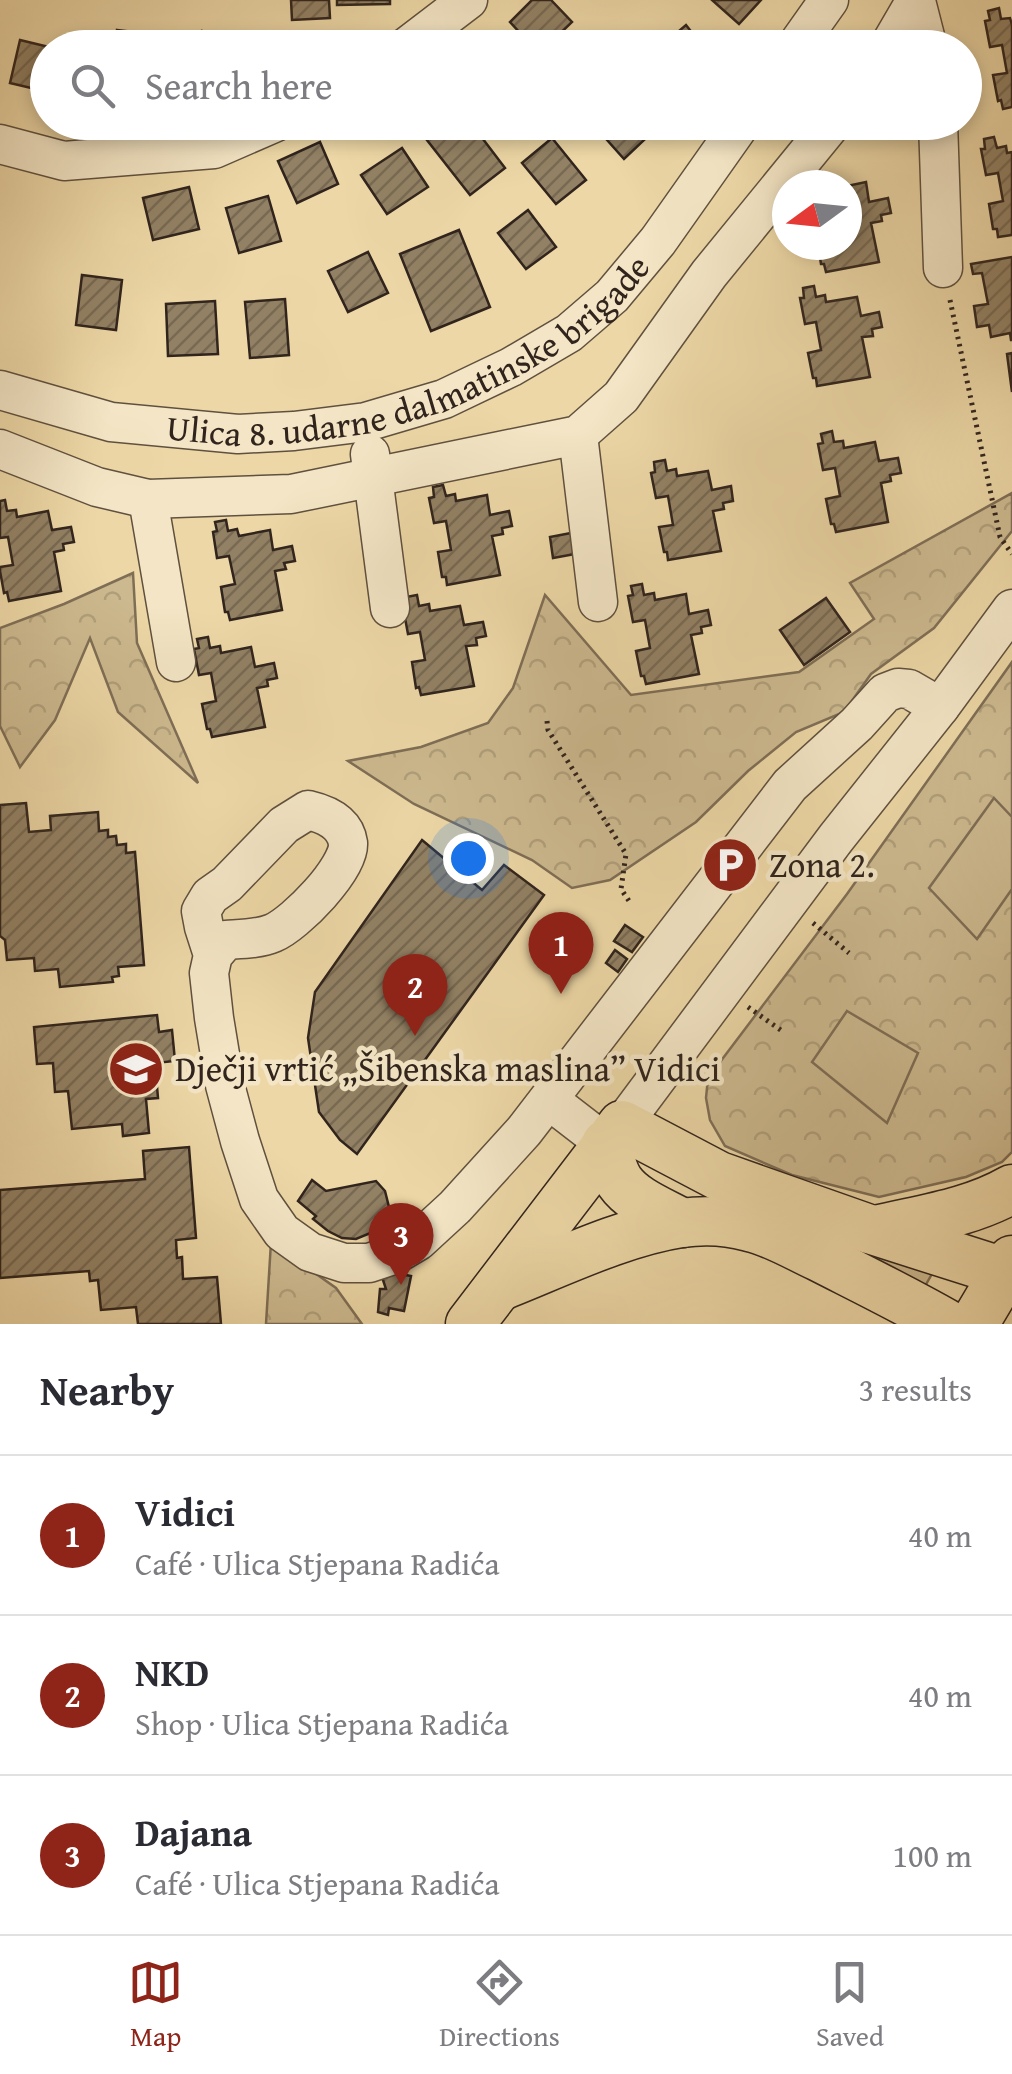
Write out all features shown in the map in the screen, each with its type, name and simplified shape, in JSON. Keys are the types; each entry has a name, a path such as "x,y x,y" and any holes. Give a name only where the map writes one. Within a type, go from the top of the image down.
{"main road":[{"path":"614,1134 614,1169 621,1184 631,1194 682,1223"},
{"path":"614,1134 872,1230 1009,1269 974,1324"},
{"path":"484,1306 614,1134"},
{"path":"872,1230 970,1209 1012,1189"},
{"path":"484,1306 597,1248 682,1223 722,1222 753,1227 898,1296 947,1324"}],"street":[{"path":"429,30 468,0"},
{"path":"808,30 829,0"},
{"path":"898,30 916,0"},
{"path":"916,0 924,30"},
{"path":"0,144 64,161 214,149 235,140"},
{"name":"Ulica 8. udarne dalmatinske brigade","path":"0,390 111,422 220,432 294,431 366,422 444,399 569,333 612,296 658,241 729,140"},
{"path":"0,449 97,486 148,499 291,494 578,434 621,397 710,274 818,140"},
{"path":"939,140 943,268"},
{"path":"366,422 390,608"},
{"path":"578,434 598,602"},
{"path":"148,499 176,662"},
{"path":"548,1100 614,1134 1012,609"},
{"path":"213,955 209,973 225,1085 259,1199 282,1232 310,1252 344,1263 370,1263 418,1241 455,1207 548,1100 790,785 885,694 898,688 909,690 940,706"}],"path":[{"path":"943,268 1000,537 1012,554"},
{"path":"547,721 548,730 626,854 621,888 631,904"},
{"path":"808,919 849,953"},
{"path":"747,1006 782,1031"}],"green space":[{"path":"1012,493 1012,531 934,628 871,674 844,712 796,732 748,771 696,822 610,880 572,888 532,860 414,804 348,761 421,747 488,723 513,688 545,595 631,695 799,672 874,619 850,583"},
{"path":"133,573 137,643 198,783 118,712 90,638 55,720 20,767 0,726 0,628"},
{"path":"1012,662 1012,1152 1002,1162 966,1177 879,1197 792,1175 725,1146 710,1120 708,1078 847,894"},
{"path":"994,798 1012,817 1012,889 977,939 929,888"},
{"path":"847,1011 918,1053 887,1123 812,1062"},
{"path":"271,1242 336,1288 362,1324 266,1324"},
{"path":"867,1248 933,1272 924,1288 869,1264"}],"building":[{"path":"291,0 329,0 330,18 292,20"},
{"path":"337,0 390,0 390,4 337,5"},
{"path":"532,0 551,0 572,22 564,30 517,30 510,22"},
{"path":"712,0 761,0 739,24"},
{"path":"999,8 1001,19 1010,18 1012,25 1012,107 1003,109 993,75 1007,73 1002,45 990,47 985,21 990,20 988,11"},
{"path":"20,40 30,42 30,88 10,83"},
{"path":"994,137 997,148 1006,146 1007,153 1012,152 1012,235 998,237 989,204 1003,201 998,173 986,175 981,149 985,149 984,139"},
{"path":"427,140 484,140 505,168 470,195"},
{"path":"554,140 586,180 556,204 522,163"},
{"path":"607,140 644,140 624,159"},
{"path":"320,142 338,184 297,203 278,161"},
{"path":"402,148 428,187 387,214 361,175"},
{"path":"866,182 869,202 888,198 891,213 881,215 882,221 871,223 879,262 826,272 820,260 862,260 862,183"},
{"path":"189,187 199,229 153,240 143,198"},
{"path":"268,196 281,241 239,253 226,208"},
{"path":"528,210 556,247 526,269 498,233"},
{"path":"459,230 490,307 431,331 400,254"},
{"path":"368,252 388,293 348,312 328,271"},
{"path":"1012,257 1011,340 1010,333 991,337 989,325 977,327 974,306 988,304 982,273 973,274 971,264"},
{"path":"82,275 122,280 116,330 76,325"},
{"path":"814,286 816,297 825,295 826,302 857,297 861,316 879,312 882,327 872,329 873,336 862,337 870,377 817,386 808,353 821,350 816,322 805,324 800,298 804,298 803,288"},
{"path":"285,299 289,355 250,358 245,302"},
{"path":"215,301 218,354 168,356 166,304"},
{"path":"1012,353 1012,392 1007,354"},
{"path":"832,431 834,442 843,441 844,448 875,442 879,461 898,458 901,473 890,475 891,481 881,483 888,522 836,532 831,524 826,499 840,496 835,468 823,470 818,444 823,443 821,434"},
{"path":"665,460 667,471 676,469 677,476 708,471 712,490 731,486 733,501 723,503 724,509 713,511 721,551 668,560 659,527 673,525 668,496 656,498 651,473 655,472 654,462"},
{"path":"443,485 446,496 455,494 456,501 487,495 490,515 509,511 512,526 502,528 503,534 492,536 500,575 447,585 438,552 451,550 446,521 434,523 429,498 434,497 433,487"},
{"path":"5,500 7,511 16,510 17,517 48,511 52,530 71,527 74,542 63,544 64,550 54,552 61,591 9,601 7,592 4,593 0,567 13,565 8,537 0,538 0,501"},
{"path":"226,520 228,531 237,529 239,536 270,530 273,550 292,546 295,561 284,563 286,569 275,571 282,610 230,620 225,612 221,587 235,584 229,556 217,558 213,532 217,531 215,522"},
{"path":"571,533 575,554 553,558 550,537"},
{"path":"642,584 644,595 654,593 655,600 686,594 689,614 708,610 711,625 701,627 702,633 691,635 699,674 646,684 636,651 650,648 645,620 633,622 628,596 633,595 631,586"},
{"path":"417,595 419,606 429,604 430,611 460,606 464,625 483,622 486,636 476,638 477,645 466,646 474,686 421,695 419,687 416,688 412,662 425,660 420,632 408,634 403,607 406,597"},
{"path":"826,598 850,632 804,665 780,630"},
{"path":"208,637 210,648 220,646 221,653 251,647 255,667 274,663 277,678 267,680 268,686 257,688 265,727 212,737 202,704 216,701 211,673 199,675 194,649 199,648 197,639"},
{"path":"26,803 29,832 51,830 50,816 98,812 99,831 108,830 108,837 116,836 117,845 126,844 126,853 135,852 144,965 118,967 119,976 112,977 113,982 60,987 58,969 35,971 34,958 7,960 5,940 0,936 0,805"},
{"path":"422,840 482,890 504,865 544,895 357,1154 340,1140 319,1112 308,1038 315,992"},
{"path":"625,925 643,937 632,952 614,941"},
{"path":"615,950 627,959 618,972 606,963"},
{"path":"157,1015 159,1032 172,1030 175,1061 155,1063 158,1098 146,1099 149,1133 123,1136 122,1124 72,1129 68,1091 55,1092 53,1063 37,1064 34,1027"},
{"path":"189,1147 196,1238 176,1240 177,1258 182,1257 183,1279 217,1277 221,1324 138,1324 136,1307 101,1310 98,1280 90,1281 89,1271 0,1278 0,1190 145,1179 143,1151"},
{"path":"312,1180 326,1191 376,1181 385,1191 390,1211 373,1232 356,1239 342,1238 313,1219 316,1216 298,1201"},
{"path":"395,1273 411,1276 404,1311 389,1308 388,1315 378,1312 380,1289 386,1289 382,1277"}],"place":[{"name":"Zona 2.","path":"730,865"},
{"name":"Vidici","path":"561,994"},
{"name":"NKD","path":"415,1036"},
{"name":"Dječji vrtić „Šibenska maslina” Vidici","path":"136,1069"},
{"name":"Dajana","path":"401,1285"}]}
